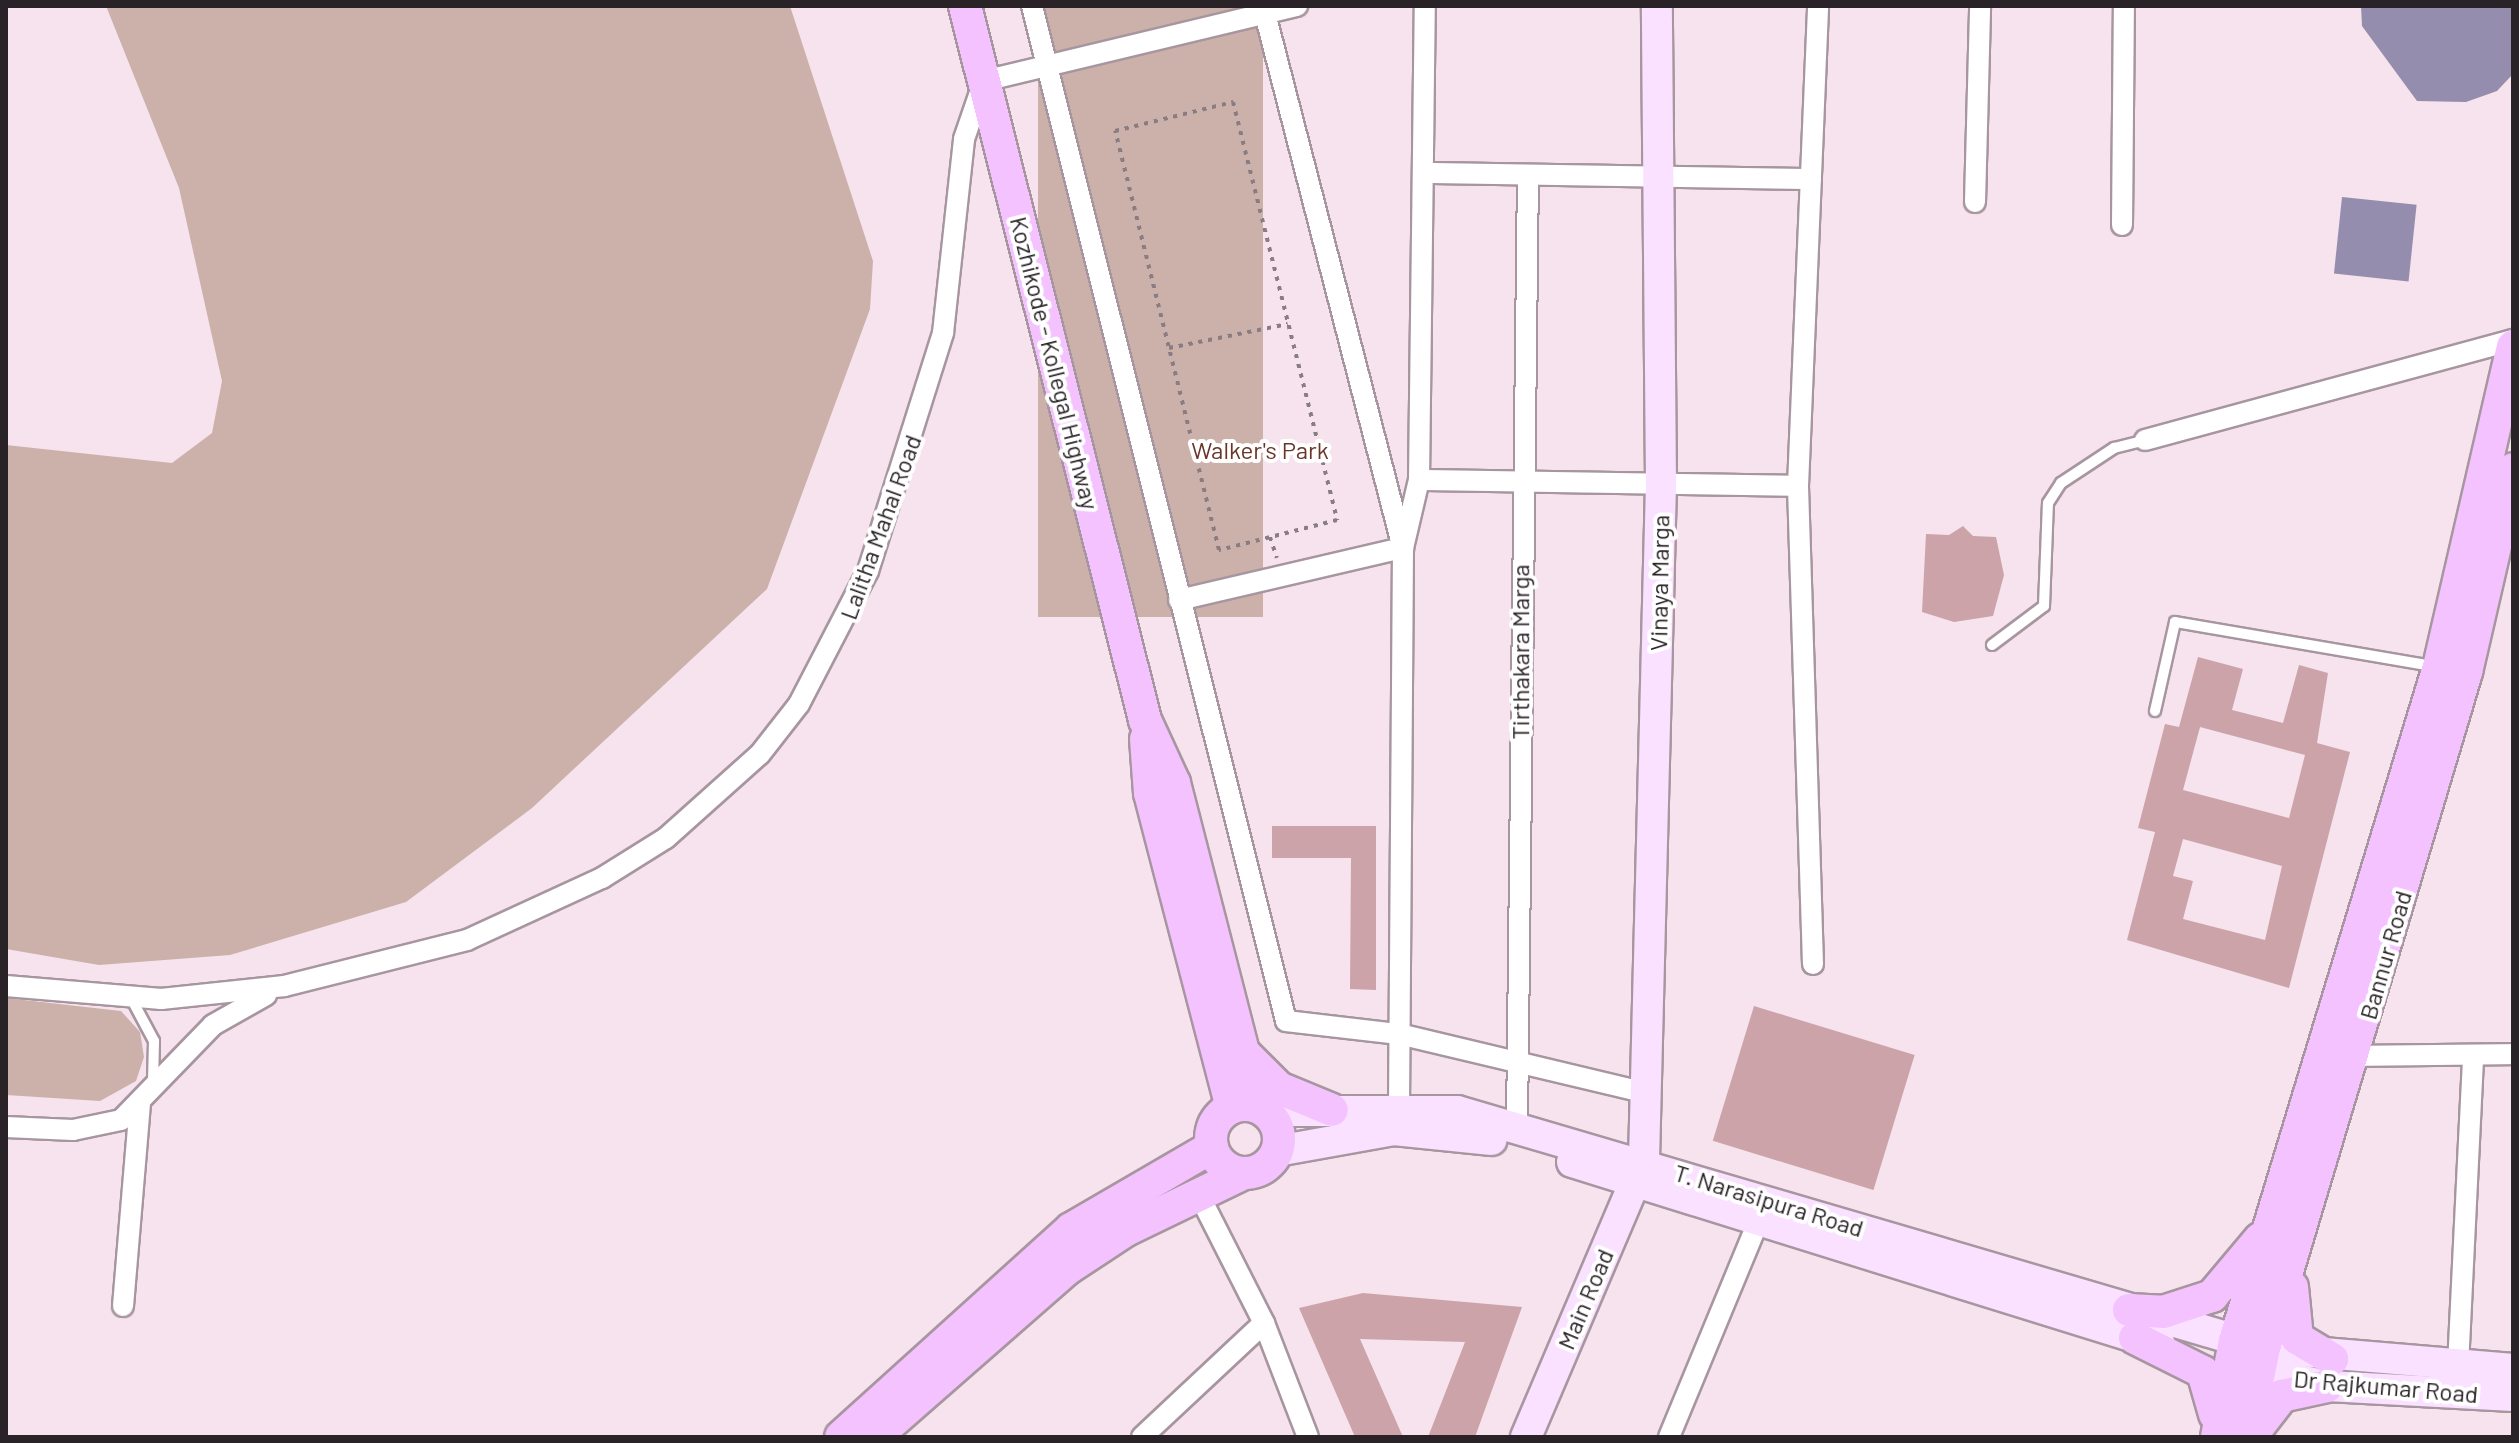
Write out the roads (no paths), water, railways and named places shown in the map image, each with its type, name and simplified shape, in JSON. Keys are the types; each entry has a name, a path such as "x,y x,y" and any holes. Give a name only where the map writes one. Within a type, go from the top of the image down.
{"main road":[{"name":"Kozhikode - Kollegal Highway","path":"965,6 1145,720 1150,793 1209,1029 1251,1108"},
{"name":"Vinaya Marga","path":"1640,1170 1646,1093 1661,483 1657,6"},
{"path":"2217,1437 2246,1357 2272,1223 2439,667 2513,343"},
{"name":"Bannur Road","path":"2248,1437 2246,1357 2294,1252 2356,1056 2466,672 2513,469"},
{"name":"Kozhikode - Kollegal Highway","path":"1145,720 1174,783 1242,1049 1251,1108"},
{"path":"1160,1177 1208,1115 1209,1029"},
{"path":"1242,1049 1279,1088 1332,1110"},
{"name":"T. Narasipura Road","path":"1251,1108 1332,1110 1399,1107 1517,1126 1640,1170 2132,1324"},
{"path":"841,1437 875,1427 1067,1269 1199,1195 1244,1173 1264,1167 1277,1151 1278,1129 1251,1108 1215,1124 1212,1147 1224,1165 1244,1173"},
{"name":"T. Narasipura Road","path":"1277,1151 1429,1128 1640,1170 1758,1222 2246,1357"},
{"path":"875,1427 1071,1229 1212,1147"},
{"name":"Main Road","path":"1526,1437 1640,1170"},
{"path":"2132,1324 2212,1296 2272,1223"},
{"path":"2248,1437 2282,1396 2329,1372 2294,1330 2294,1252"},
{"path":"2132,1324 2203,1372 2213,1391 2217,1437"},
{"name":"Dr Rajkumar Road","path":"2246,1357 2329,1372 2513,1396"},
{"name":"Dr Rajkumar Road","path":"2329,1372 2458,1366 2513,1369"}],"street":[{"path":"1032,6 1286,1021 1399,1034 1517,1057 1646,1093"},
{"path":"984,81 1264,10 1297,6"},
{"path":"1399,1107 1403,548 1419,480 1427,173 1425,6"},
{"path":"1813,964 1798,486 1818,6"},
{"path":"1975,202 1980,6"},
{"path":"2122,225 2124,6"},
{"path":"1264,10 1403,548"},
{"name":"Lalitha Mahal Road","path":"6,986 131,998 227,996 284,986 467,940 602,878 719,792 799,704 868,571 928,395 953,272 964,139 984,81"},
{"path":"1427,173 1528,178 1811,179"},
{"name":"Tirthakara Marga","path":"1517,1126 1521,480 1528,178"},
{"path":"2145,440 2513,343"},
{"path":"1419,480 1798,486"},
{"path":"1179,600 1403,548"},
{"name":"Lalitha Mahal Road","path":"6,1127 102,1127 145,1100 213,1025 284,986"},
{"path":"2356,1056 2513,1054"},
{"path":"2458,1366 2473,1055"},
{"path":"123,1306 145,1100"},
{"path":"1199,1195 1264,1323 1308,1437"},
{"path":"1669,1437 1758,1222"},
{"path":"1142,1437 1264,1323"}],"lane":[{"path":"1992,645 2044,606 2048,503 2061,483 2114,448 2145,440"},
{"path":"2155,711 2175,622 2439,667"},
{"path":"131,998 154,1041 145,1100"}],"park label":[{"name":"Walker's Park","path":"1260,450"}]}
